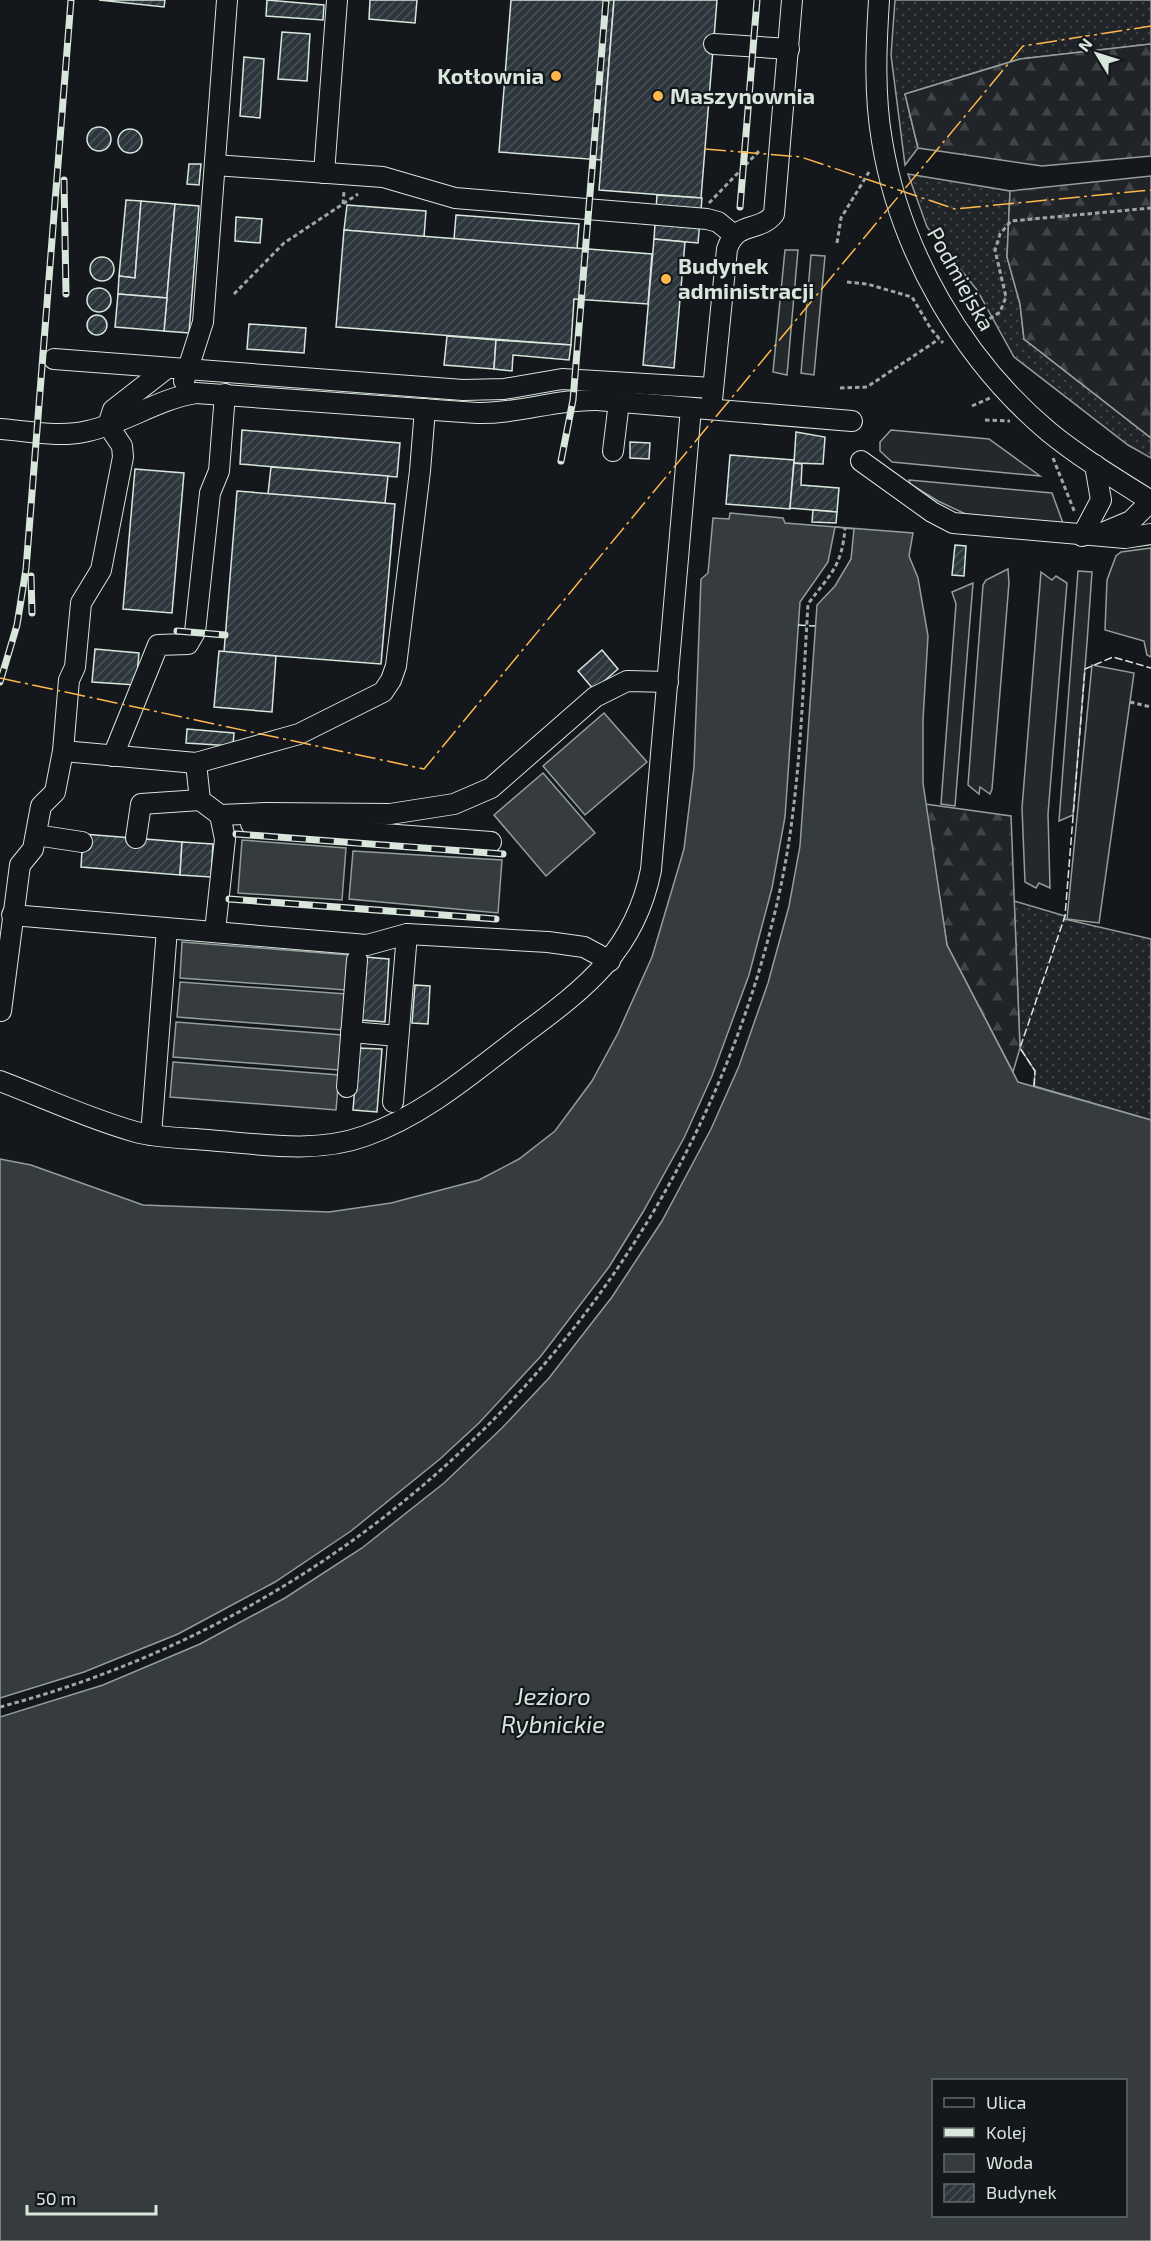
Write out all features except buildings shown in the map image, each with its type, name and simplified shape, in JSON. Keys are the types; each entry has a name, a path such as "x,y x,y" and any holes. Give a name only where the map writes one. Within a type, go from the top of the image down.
{"street":[{"path":"108,425 113,410 176,369 203,322 227,0"},
{"path":"324,173 337,0"},
{"path":"0,1081 97,1119 151,1135 301,1146 325,1145 364,1137 402,1119 449,1089 569,1001 610,961 634,923 648,883 655,843 668,682 696,408 713,388 723,265 729,244 734,235 743,228 765,222 774,214 792,0"},
{"name":"Podmiejska","path":"879,0 877,95 885,158 902,217 918,257 963,337 997,380 1034,419 1095,465 1151,501"},
{"path":"714,44 789,49"},
{"path":"215,165 383,177 455,198 699,218 718,222 734,235"},
{"path":"54,359 477,390 504,389 561,379 713,388"},
{"path":"176,369 183,396"},
{"path":"670,385 696,408"},
{"path":"113,756 158,645 188,644 195,632 210,493 219,471 225,394"},
{"path":"0,429 68,433 108,425 183,396 225,394 493,414 565,401 619,402 852,421"},
{"path":"613,451 619,402"},
{"path":"63,751 196,763 299,734 383,692 392,680 419,483 425,410"},
{"path":"1,1011 20,865 33,849 42,806 55,792 63,751 69,680 75,666 81,603 101,570 123,458 122,446 108,425"},
{"path":"861,461 932,512 953,523 1087,536 1125,538 1151,534"},
{"path":"1087,536 1101,500 1095,465"},
{"path":"1087,536 1122,526 1140,514 1151,501"},
{"path":"220,819 266,813 390,814 454,804 491,788 595,697 627,681 668,682"},
{"path":"196,763 200,800 220,819 225,839 215,931"},
{"path":"136,838 141,804 200,800"},
{"path":"220,819 491,842"},
{"path":"36,835 82,842"},
{"path":"12,915 367,945 407,934 573,944 594,950 610,961"},
{"path":"151,1135 167,928"},
{"path":"393,1102 407,934"},
{"path":"347,1087 357,960"},
{"path":"351,1032 398,1036"}],"path":[{"path":"699,218 705,207 768,142"},
{"path":"837,243 840,218 870,171"},
{"path":"343,204 345,185"},
{"path":"234,294 284,243 364,191"},
{"path":"963,337 1000,312 1006,297 995,250 1000,234 1011,221 1151,208"},
{"path":"840,388 867,387 939,339"},
{"path":"972,406 992,397"},
{"path":"985,420 1018,421"},
{"path":"0,1707 94,1678 186,1640 267,1597 349,1545 437,1474 501,1414 558,1349 602,1292 652,1216 696,1135 722,1078 758,977 779,898 790,836 808,604 827,582 843,554 845,528"},
{"path":"1130,702 1151,707"}],"green space":[{"path":"895,0 1151,0 1151,44 1020,59 905,94 918,148 905,165 891,55"},
{"path":"1151,44 1151,156 1042,166 918,148 905,94 1020,59"},
{"path":"908,174 1010,191 1007,257 1020,304 1024,339 1151,438 1151,458 1128,445 1014,357 977,290 927,227"},
{"path":"1151,176 1151,438 1024,339 1020,304 1007,257 1010,191"},
{"path":"925,804 1011,816 1020,1048 1013,1072 947,945"},
{"path":"1014,901 1065,916 1064,919 1151,939 1151,1120 1034,1086 1035,1071 1020,1048"}],"shaded area":[{"path":"785,250 798,250 787,375 773,372"},
{"path":"811,255 825,256 814,375 801,373"},
{"path":"891,430 989,439 1040,476 892,462 880,451 880,442"},
{"path":"909,480 1052,493 1064,526 974,518 938,501 910,484"},
{"path":"1151,548 1151,657 1147,655 1144,641 1105,630 1107,580 1116,556 1121,552"},
{"path":"1008,569 1009,583 992,789 990,794 980,787 979,794 968,785 983,585 986,580"},
{"path":"1078,571 1092,572 1087,643 1073,815 1059,821"},
{"path":"1041,572 1052,580 1056,576 1067,583 1048,814 1050,888 1039,883 1036,888 1025,882 1022,808"},
{"path":"973,583 955,806 941,804 956,604 952,592"},
{"path":"1092,665 1134,673 1099,923 1067,919"}],"water":[{"name":"Jezioro Rybnickie","path":"730,513 783,518 785,523 913,533 909,556 918,578 928,636 923,720 923,783 947,945 1018,1082 1151,1120 1151,2241 0,2241 0,1159 31,1165 143,1205 329,1212 391,1203 479,1180 519,1159 555,1131 592,1081 618,1033 652,957 684,849 694,767 701,579 708,573 713,518 729,519"},
{"path":"604,713 647,762 585,815 543,766"},
{"path":"543,773 595,833 546,876 494,815"},
{"path":"242,840 346,848 342,900 238,893"},
{"path":"353,851 502,860 498,913 349,899"},
{"path":"182,942 349,955 346,990 180,978"},
{"path":"180,982 346,994 343,1030 177,1017"},
{"path":"176,1022 342,1035 339,1070 173,1057"},
{"path":"173,1062 339,1075 336,1110 170,1097"}],"pier":[{"path":"835,527 854,529 851,559 835,586 817,605 800,846 789,906 768,983 739,1066 711,1129 662,1221 612,1297 549,1378 502,1428 444,1483 362,1548 285,1598 200,1644 103,1685 0,1717 0,1698 84,1672 178,1634 275,1582 351,1531 440,1459 479,1423 541,1356 609,1267 684,1138 712,1076 749,975 772,888 785,817 800,602 828,562"}],"railway":[{"path":"0,682 17,625 26,569 71,0"},
{"path":"561,461 573,400 606,0"},
{"path":"740,207 757,0"},
{"path":"64,180 66,294"},
{"path":"31,576 32,613"},
{"path":"177,631 225,635"},
{"path":"236,834 503,854"},
{"path":"229,899 496,919"}],"fence":[{"path":"798,625 815,626"},
{"path":"1034,1086 1035,1071 1020,1048 1065,916 1085,669 1113,657 1151,668"}],"power":[{"path":"0,678 424,769 1023,46 1151,26"},
{"path":"705,149 801,157 955,209 1151,190"}],"place":[{"name":"Kotłownia","path":"556,76"},
{"name":"Maszynownia","path":"658,96"},
{"name":"Budynek administracji","path":"666,279"}]}
